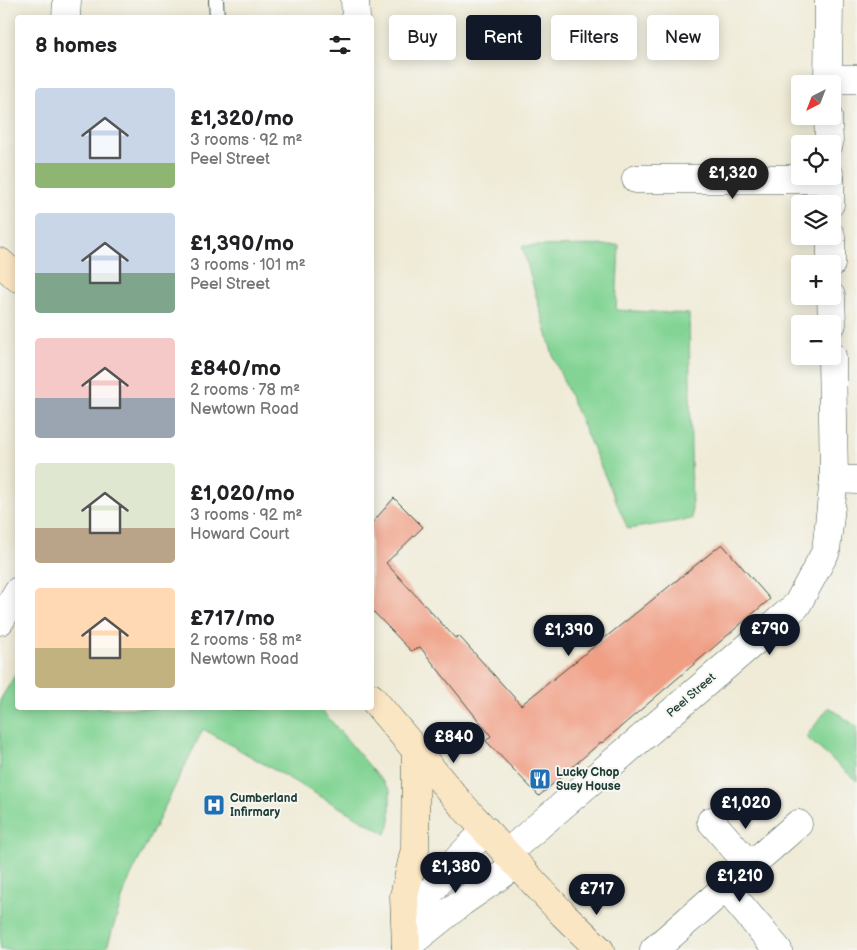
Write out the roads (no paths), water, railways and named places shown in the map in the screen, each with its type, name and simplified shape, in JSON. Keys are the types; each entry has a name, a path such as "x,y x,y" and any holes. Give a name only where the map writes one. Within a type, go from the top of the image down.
{"main road":[{"path":"0,262 15,275"},
{"path":"374,701 446,787 563,914 600,950"},
{"path":"406,948 404,896 415,849 416,750"}],"street":[{"path":"66,15 67,0"},
{"path":"355,0 356,15"},
{"path":"827,75 829,0"},
{"path":"841,80 857,79"},
{"path":"636,179 830,186"},
{"name":"Peel Street","path":"406,948 462,902 796,605 826,551 845,480 833,365"},
{"path":"711,821 750,866"},
{"path":"654,950 798,824"},
{"path":"406,948 418,910 448,868 486,830"},
{"path":"725,887 778,950"}],"lane":[{"path":"216,0 216,15"}],"place":[{"name":"Lucky Chop Suey House","path":"540,779"},
{"name":"Cumberland Infirmary","path":"214,805"}]}
